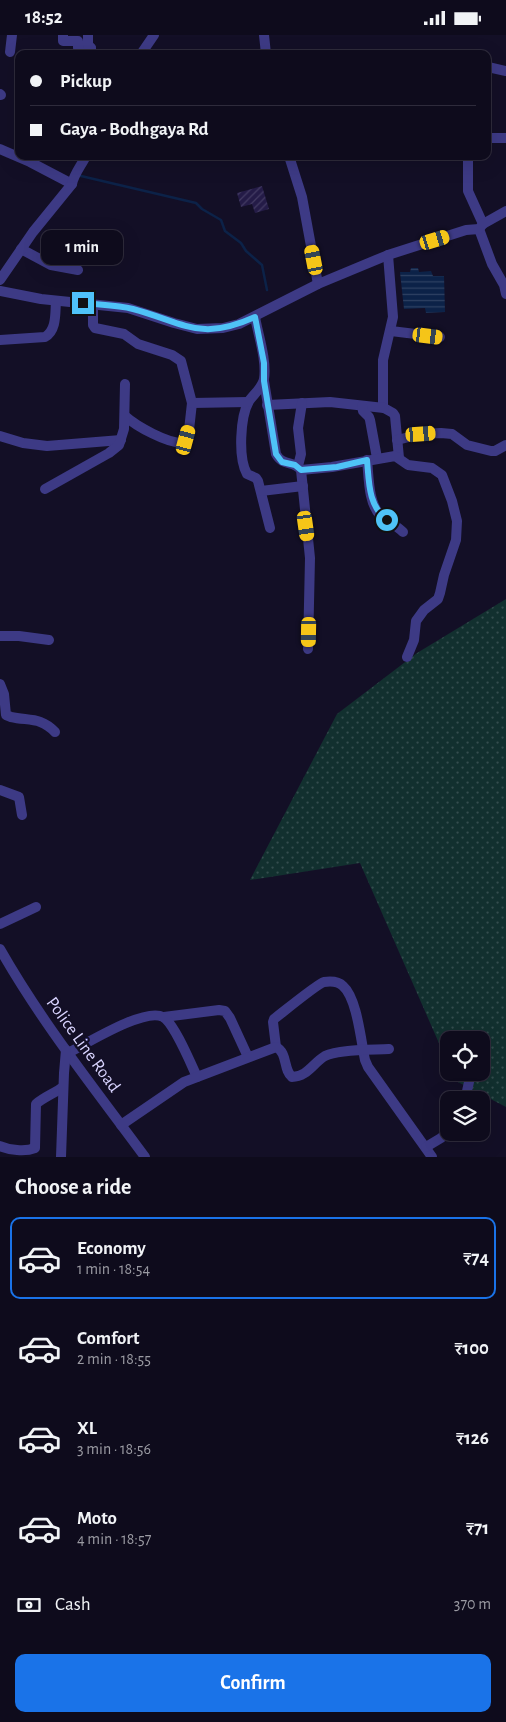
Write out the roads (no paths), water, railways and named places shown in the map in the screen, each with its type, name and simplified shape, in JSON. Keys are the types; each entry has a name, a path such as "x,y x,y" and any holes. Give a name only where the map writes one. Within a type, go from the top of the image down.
{"street":[{"path":"10,52 12,35"},
{"path":"88,35 88,45 90,50"},
{"path":"144,50 154,35"},
{"path":"264,35 266,50"},
{"path":"63,42 78,41 78,48 87,50"},
{"path":"491,68 506,71"},
{"path":"491,138 506,138"},
{"path":"0,149 15,155"},
{"path":"28,160 72,184"},
{"path":"0,280 21,249 72,184 73,177 79,171 84,160"},
{"path":"290,160 302,197 318,284"},
{"path":"468,160 468,191 492,264 504,285 506,294"},
{"path":"0,291 56,301 128,308 174,323 205,329 232,326 255,317 318,284 388,255 481,226 505,214"},
{"path":"21,249 51,265 78,270"},
{"path":"384,408 383,360 393,317 388,255"},
{"path":"0,340 45,337 51,334 54,329 56,301"},
{"path":"93,304 93,325 95,328 124,334 138,344 172,355 181,361 192,403 189,430 184,443 176,442 150,432 125,416"},
{"path":"255,317 264,363 267,405 276,454 282,462 300,468 337,467 395,456 408,465 432,468 442,475 457,521 456,540 438,599 416,621 414,640 407,657"},
{"path":"391,331 440,337"},
{"path":"264,381 248,402 243,422 241,459 247,474 256,478 270,528"},
{"path":"45,489 115,449 121,440 125,416 126,384"},
{"path":"192,403 248,402"},
{"path":"302,403 298,428 301,454 300,468 310,558 308,649"},
{"path":"267,405 330,403 384,408 395,416 399,458"},
{"path":"362,406 363,411 370,420 372,459 370,490 376,509 403,532"},
{"path":"397,440 421,434 441,433 452,434 466,445 491,451 506,445"},
{"path":"0,436 23,443 47,446 121,440"},
{"path":"261,491 303,486"},
{"path":"0,636 18,636 49,641"},
{"path":"0,684 4,694 6,715 46,723 55,732"},
{"path":"0,790 19,797 22,815"},
{"path":"0,924 36,907"},
{"name":"Police Line Road","path":"0,949 21,986 67,1052 145,1157"},
{"path":"389,1049 364,1051 335,1053 325,1056 305,1074 292,1077 288,1073 282,1052 276,1047 273,1022 274,1019 325,982 337,982 347,990 350,996 364,1051 365,1060 373,1075 432,1157"},
{"path":"61,1157 63,1087 67,1052 132,1020 146,1016 164,1017 219,1010 225,1011 230,1018 248,1057"},
{"path":"164,1017 171,1024 197,1077"},
{"path":"121,1125 175,1087 276,1047"},
{"path":"0,1146 27,1151 34,1149 36,1104 41,1099 56,1093 63,1087"},
{"path":"426,1147 440,1139"}],"water":[{"path":"411,268 418,268 419,272 431,271 433,276 444,276 445,312 426,313 425,308 404,309 400,272 410,272"}],"waterway":[{"path":"81,176 196,203 202,209 221,220 225,231 241,243 246,251 262,265 267,290"}]}
